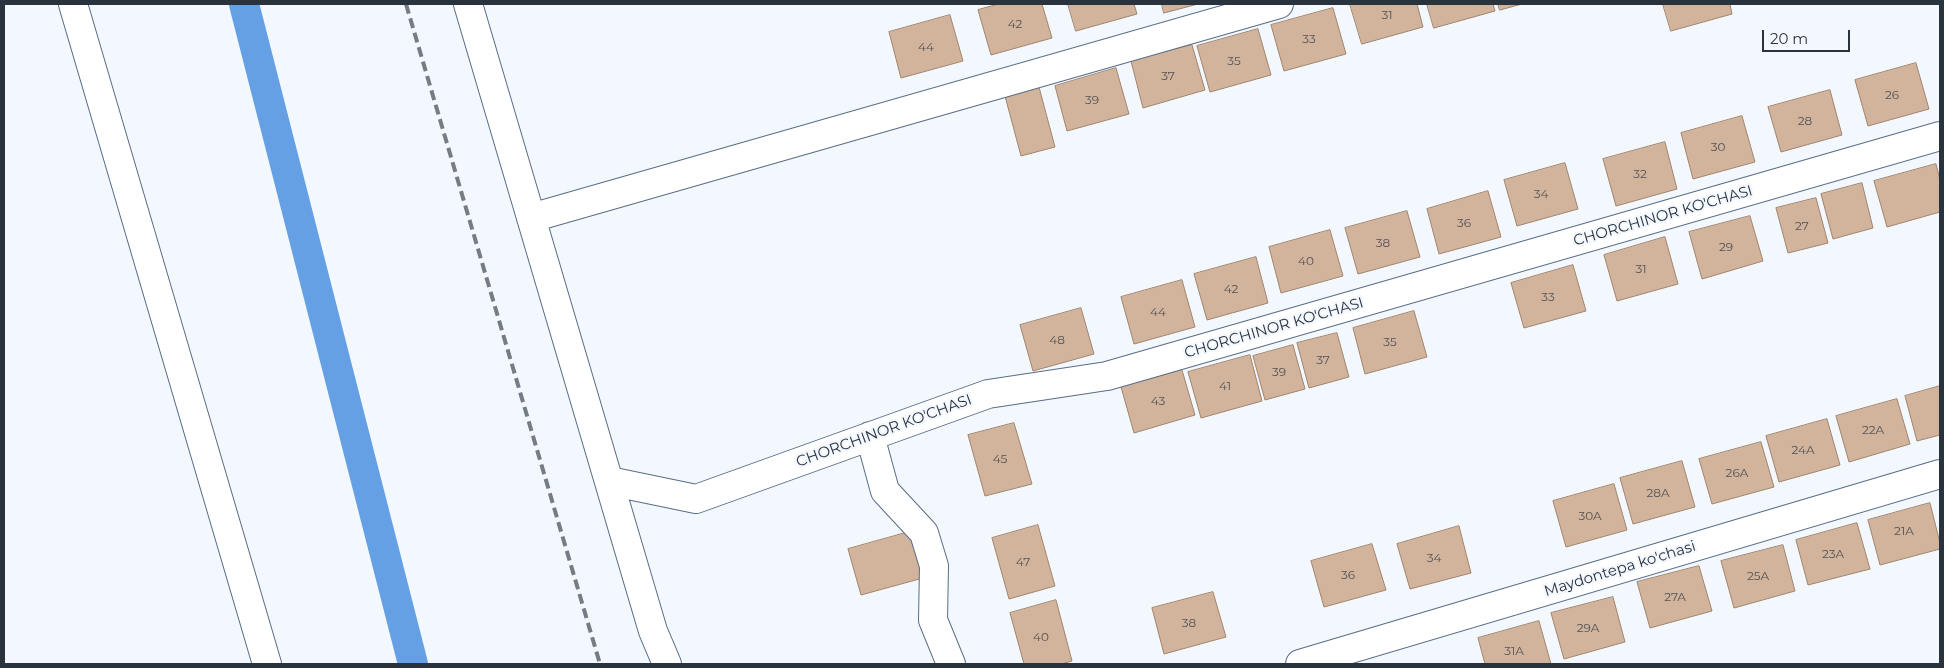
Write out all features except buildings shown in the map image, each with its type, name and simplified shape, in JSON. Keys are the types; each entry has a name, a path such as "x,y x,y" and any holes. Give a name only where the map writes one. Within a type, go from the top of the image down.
{"street":[{"path":"73,4 267,664"},
{"path":"468,4 653,631 667,664"},
{"path":"531,218 1279,4"},
{"name":"CHORCHINOR KO'CHASI","path":"609,481 696,499 988,394 1107,376 1940,136"},
{"path":"870,436 885,491 924,533 934,566 934,620 951,664"},
{"name":"Maydontepa ko'chasi","path":"1300,664 1940,474"}],"waterway":[{"path":"244,4 413,664"}],"railway":[{"path":"406,4 600,664"}]}
